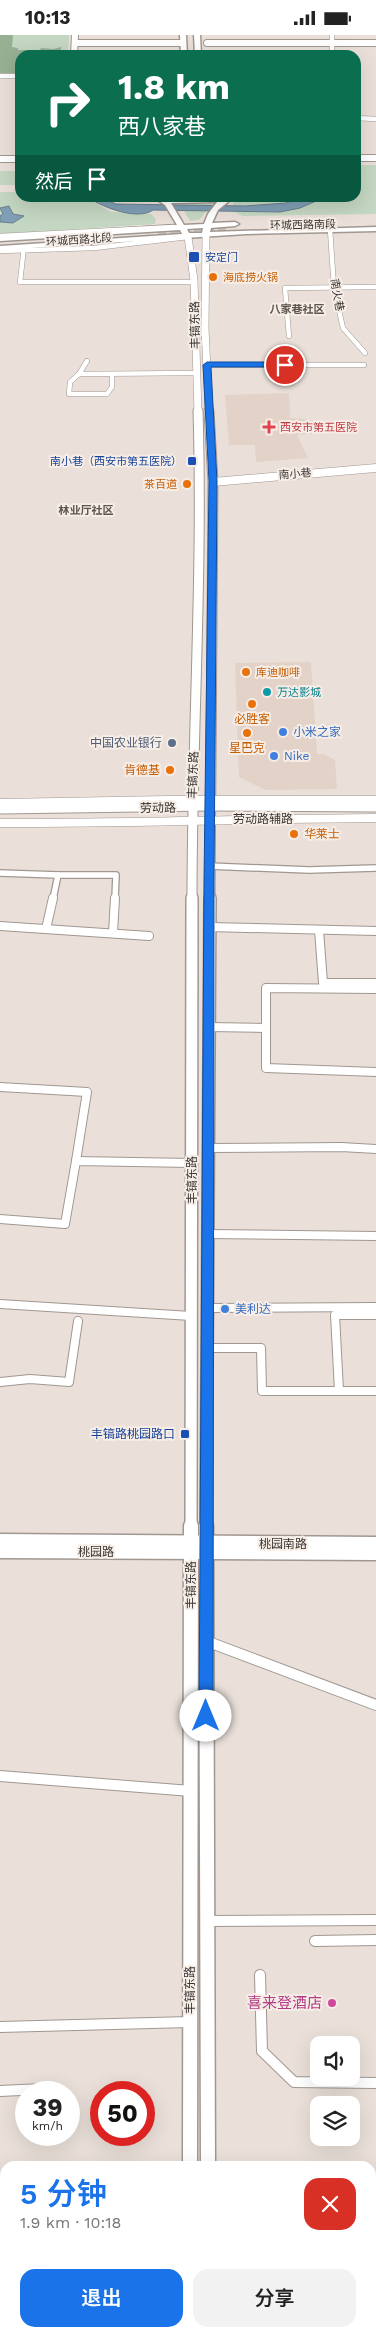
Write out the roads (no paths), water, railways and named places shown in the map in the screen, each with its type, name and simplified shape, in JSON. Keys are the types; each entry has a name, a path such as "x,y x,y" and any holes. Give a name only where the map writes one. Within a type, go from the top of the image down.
{"main road":[{"path":"183,35 184,50"},
{"path":"197,35 198,50"},
{"path":"166,203 196,202"},
{"name":"丰镐东路","path":"208,2161 206,1549 213,481 204,277 207,226 212,215 224,202"},
{"name":"丰镐东路","path":"166,203 186,232 194,282 194,339 197,373 200,483 193,811 190,2161"},
{"path":"0,243 23,250 186,232 207,226 254,223"},
{"path":"0,243 186,232 206,235 329,225 376,225"},
{"name":"环城西路南段","path":"230,229 376,225"},
{"name":"环城西路北段","path":"0,243 158,233"},
{"name":"劳动路","path":"0,815 376,807"},
{"name":"劳动路","path":"0,809 193,811"},
{"name":"劳动路","path":"210,810 376,813"},
{"name":"桃园路","path":"0,1541 191,1547"},
{"name":"桃园南路","path":"206,1549 376,1544"},
{"name":"桃园路","path":"0,1551 191,1547"},
{"name":"桃园南路","path":"191,1547 206,1549 376,1553"}],"street":[{"path":"74,50 75,35"},
{"path":"332,35 332,50"},
{"path":"75,43 183,43"},
{"path":"206,43 376,43"},
{"path":"0,76 15,76"},
{"path":"361,119 376,119"},
{"path":"361,158 376,158"},
{"path":"0,159 15,159"},
{"name":"南火巷","path":"329,225 334,288 343,328 365,353"},
{"path":"23,250 20,282 194,282"},
{"path":"289,336 285,288 376,287"},
{"path":"79,375 87,361"},
{"path":"207,365 364,365"},
{"path":"112,374 112,387 107,394 69,394 69,383 72,378 79,375 112,374 197,373"},
{"name":"南小巷","path":"213,481 376,468"},
{"name":"劳动路辅路","path":"210,810 376,801"},
{"path":"0,803 193,811"},
{"name":"劳动路辅路","path":"210,810 376,818"},
{"path":"0,823 193,811"},
{"path":"209,866 309,870 376,868"},
{"path":"0,873 116,875 113,933"},
{"path":"46,929 58,875"},
{"path":"0,926 149,936"},
{"path":"209,927 376,931"},
{"path":"319,930 323,983 376,983"},
{"path":"376,989 266,988 266,1068 376,1072"},
{"path":"209,1027 266,1028"},
{"path":"0,1087 88,1092 65,1224 0,1219"},
{"path":"208,1147 341,1147 376,1149"},
{"path":"76,1161 192,1163"},
{"path":"208,1234 376,1236"},
{"path":"0,1304 191,1316"},
{"path":"208,1308 376,1307"},
{"path":"339,1391 335,1315 376,1315"},
{"path":"0,1382 30,1379 69,1382 78,1321"},
{"path":"207,1348 261,1348 262,1391 376,1391"},
{"path":"206,1641 376,1705"},
{"path":"0,1776 190,1791"},
{"path":"190,1921 376,1920"},
{"path":"315,1941 376,1940"},
{"path":"260,1975 262,2051 294,2082 376,2083"},
{"path":"0,2027 190,2023"},
{"path":"0,2091 15,2090"}],"water":[{"path":"96,202 245,206 314,202 300,208 280,212 153,210 138,214 120,212"},
{"path":"9,206 13,214 24,216 13,223 0,222 0,216 3,214 0,208"}],"tunnel":[{"path":"158,232 230,227"}],"place":[{"name":"安定门","path":"194,257"},
{"name":"海底捞火锅","path":"213,277"},
{"name":"西安市第五医院","path":"269,427"},
{"name":"南小巷（西安市第五医院）","path":"192,461"},
{"name":"茶百道","path":"187,484"},
{"name":"库迪咖啡","path":"246,672"},
{"name":"万达影城","path":"267,692"},
{"name":"必胜客","path":"252,704"},
{"name":"小米之家","path":"283,732"},
{"name":"星巴克","path":"247,733"},
{"name":"中国农业银行","path":"172,743"},
{"name":"Nike","path":"274,756"},
{"name":"肯德基","path":"170,770"},
{"name":"华莱士","path":"294,834"},
{"name":"美利达","path":"225,1309"},
{"name":"丰镐路桃园路口","path":"185,1434"},
{"name":"喜来登酒店","path":"332,2003"}],"district":[{"name":"八家巷社区","path":"297,309"},
{"name":"林业厅社区","path":"86,510"}]}
